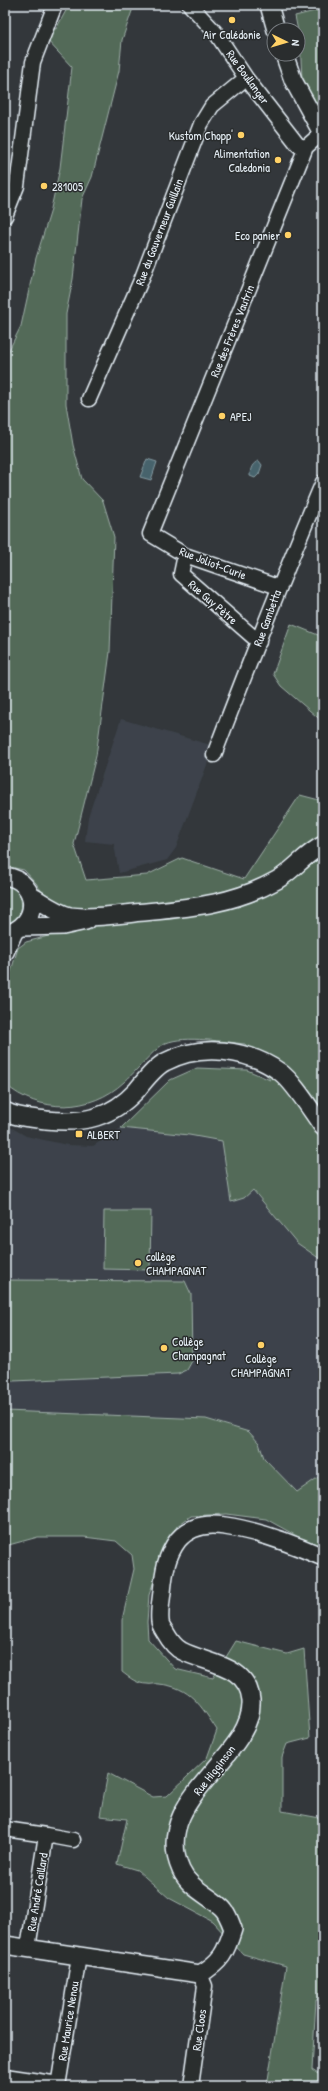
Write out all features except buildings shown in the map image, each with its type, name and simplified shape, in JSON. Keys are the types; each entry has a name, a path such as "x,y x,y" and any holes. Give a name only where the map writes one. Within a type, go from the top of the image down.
{"street":[{"path":"5,216 17,186 33,62 56,5"},
{"name":"Rue Boullanger","path":"190,5 216,33 246,78 298,145 306,147"},
{"path":"269,5 274,22"},
{"path":"287,62 293,80 322,134"},
{"name":"Rue du Gouverneur Guillain","path":"89,399 142,278 201,124 212,106 246,78"},
{"name":"Rue des Frères Vautrin","path":"150,534 306,147 322,134"},
{"name":"Rue Gambetta","path":"214,754 259,642 278,587 323,482"},
{"name":"Rue Joliot-Curie","path":"150,534 186,555 278,587"},
{"name":"Rue Guy Pètre","path":"186,555 181,574 259,642"},
{"path":"14,931 63,926 109,916 219,903 245,896 279,879 313,850 323,845"},
{"path":"5,876 19,881 30,895 53,909 70,916 109,916"},
{"path":"5,952 14,931 28,920 31,912 30,895"},
{"path":"5,1111 9,1114 54,1121 96,1118 124,1104 164,1062 186,1054 212,1050 237,1053 259,1060 281,1072 323,1127"},
{"name":"Rue Higginson","path":"200,1974 220,1960 227,1948 233,1929 222,1907 191,1886 181,1870 174,1844 176,1830 185,1810 204,1782 239,1738 250,1715 251,1700 246,1686 238,1675 221,1664 181,1651 168,1638 160,1621 165,1567 171,1550 182,1535 198,1526 210,1525 252,1530 323,1557"},
{"path":"5,1829 73,1840"},
{"name":"Rue André Caillard","path":"28,1948 46,1835"},
{"path":"5,1945 200,1974"},
{"name":"Rue Maurice Nenou","path":"58,2085 79,1956"},
{"name":"Rue Cloos","path":"191,2086 205,1986 200,1974"},
{"path":"5,2076 58,2085"}],"shaded area":[{"path":"121,719 214,746 176,848 167,860 119,873 114,844 85,841 88,817"},
{"name":"Collège Champagnat","path":"197,1068 247,1070 323,1203 323,1523 255,1502 5,1529 5,1124 26,1136 67,1145 93,1146 121,1128 170,1080"}],"green space":[{"path":"69,5 134,5 122,40 119,71 92,177 82,199 73,279 66,314 66,404 73,445 82,479 103,501 114,537 110,652 96,756 74,844 86,880 147,875 182,858 244,879 300,795 323,801 323,1261 297,1243 253,1190 244,1198 231,1202 222,1141 189,1135 121,1128 170,1080 197,1068 247,1070 270,1080 245,1044 194,1039 166,1043 150,1055 124,1082 111,1092 96,1100 81,1104 65,1106 49,1105 33,1101 19,1094 5,1084 5,991 18,948 26,942 52,935 87,909 67,907 44,895 36,883 24,870 5,866 5,355 21,326 36,258 50,213 60,168 72,67 45,38 50,27 56,29"},
{"path":"319,10 323,27 323,115 302,79 301,62 306,62 306,22 296,22 295,16"},
{"path":"291,624 323,637 323,722 281,686 273,674"},
{"path":"5,884 18,891 21,906 15,920 5,925"},
{"path":"104,1211 151,1211 150,1270 103,1269"},
{"path":"5,1280 185,1281 191,1294 192,1361 187,1370 178,1374 13,1381 5,1376"},
{"path":"5,1411 206,1419 249,1432 259,1443 264,1458 297,1492 323,1474 323,1549 266,1519 226,1514 191,1516 177,1526 162,1558 149,1595 147,1622 148,1639 175,1669 213,1678 236,1641 287,1654 304,1649 310,1738 287,1744 282,1757 282,1811 320,1818 323,1822 323,1999 316,2000 312,2070 323,2077 323,2086 267,2086 286,1966 243,1954 212,1921 169,1898 137,1870 117,1864 127,1819 100,1816 108,1773 153,1797 167,1796 207,1758 217,1730 206,1713 194,1699 179,1689 158,1684 140,1683 122,1672 122,1620 134,1569 132,1555 116,1541 84,1537 38,1537 5,1546"}],"water":[{"path":"147,459 157,462 151,480 140,477"},
{"path":"259,461 262,465 259,474 255,478 250,476 252,467"}],"place":[{"name":"Air Calédonie","path":"232,20"},
{"name":"Kustom Chopp'","path":"241,135"},
{"name":"Alimentation Caledonia","path":"278,160"},
{"name":"281005","path":"44,186"},
{"name":"Eco panier","path":"288,235"},
{"name":"APEJ","path":"222,416"},
{"name":"ALBERT","path":"79,1134"},
{"name":"collège CHAMPAGNAT","path":"138,1263"},
{"name":"Collège CHAMPAGNAT","path":"261,1345"},
{"name":"Collège Champagnat","path":"164,1348"}]}
